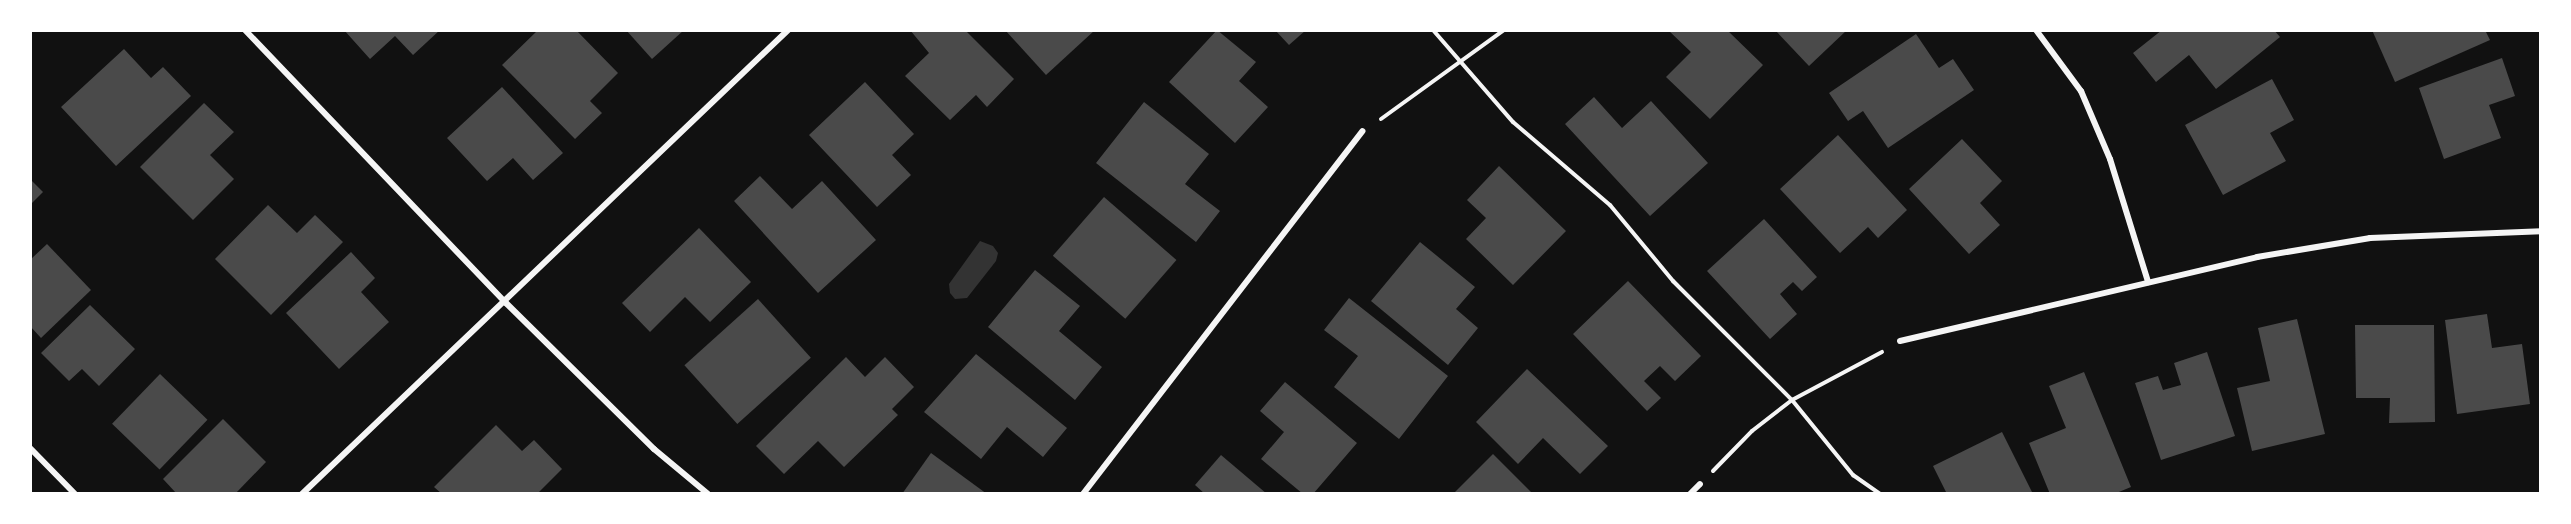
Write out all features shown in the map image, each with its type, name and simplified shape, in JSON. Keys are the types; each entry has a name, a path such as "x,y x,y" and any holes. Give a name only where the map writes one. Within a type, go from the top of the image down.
{"street":[{"path":"245,30 506,303 654,448 708,494"},
{"path":"302,494 506,303 788,30"},
{"path":"2036,30 2080,91 2110,159 2148,282"},
{"path":"1083,494 1363,131"},
{"path":"1900,341 2257,257 2370,238 2541,231"},
{"path":"30,448 75,494"},
{"path":"1690,494 1700,484"}],"path":[{"path":"1433,30 1513,122 1610,205 1673,281 1792,400 1853,475 1880,494"},
{"path":"1363,131 1504,30"},
{"path":"1700,484 1752,431 1792,400 1900,341"}],"shaded area":[{"path":"980,241 993,246 998,253 996,261 967,298 955,299 950,293 949,284"}],"building":[{"path":"344,30 440,30 413,55 395,36 370,59"},
{"path":"538,30 576,30 618,73 590,101 602,113 575,139 502,65"},
{"path":"626,30 684,30 652,59"},
{"path":"910,30 965,30 1014,79 987,107 976,95 950,120 905,76 929,53"},
{"path":"1005,30 1095,30 1046,75"},
{"path":"1217,30 1256,62 1239,81 1268,107 1235,143 1169,82"},
{"path":"1275,30 1306,30 1289,45"},
{"path":"1668,30 1727,30 1763,65 1710,119 1666,77 1691,52"},
{"path":"1775,30 1847,30 1809,66"},
{"path":"2162,30 2274,30 2280,37 2216,89 2189,55 2156,82 2133,53"},
{"path":"2372,30 2485,30 2490,40 2395,82"},
{"path":"1916,34 1939,68 1953,59 1974,90 1888,148 1863,111 1848,121 1829,93"},
{"path":"124,49 151,78 163,67 191,96 116,166 61,107"},
{"path":"2502,58 2515,96 2489,105 2501,138 2444,159 2419,88"},
{"path":"2272,79 2294,120 2270,133 2286,161 2223,195 2185,125"},
{"path":"865,82 914,134 892,155 911,175 877,207 809,135"},
{"path":"502,87 563,153 533,180 513,158 487,181 447,138"},
{"path":"1594,97 1622,128 1651,101 1708,163 1650,216 1565,124"},
{"path":"1144,102 1209,154 1185,184 1220,211 1196,242 1096,163"},
{"path":"204,103 234,132 210,155 234,179 193,220 140,167"},
{"path":"1838,135 1907,210 1878,238 1868,227 1840,253 1780,189"},
{"path":"1962,139 2002,181 1980,203 2000,225 1969,254 1909,189"},
{"path":"1499,166 1566,231 1513,285 1466,239 1486,218 1467,200"},
{"path":"760,176 792,209 822,181 876,240 818,293 734,201"},
{"path":"30,179 43,192 30,205"},
{"path":"1104,197 1176,260 1125,319 1053,256"},
{"path":"268,205 297,233 315,215 343,242 271,315 215,259"},
{"path":"1764,219 1817,277 1802,291 1793,282 1780,294 1797,314 1770,339 1707,271"},
{"path":"699,228 751,282 710,322 685,297 650,332 622,303"},
{"path":"1420,242 1475,287 1456,309 1478,328 1448,365 1371,301"},
{"path":"47,244 91,290 41,338 30,326 30,260"},
{"path":"351,252 375,278 361,292 389,322 339,369 286,313"},
{"path":"1035,270 1080,306 1059,331 1102,367 1075,400 988,327"},
{"path":"1628,281 1701,356 1675,381 1660,366 1644,381 1661,398 1647,411 1573,334"},
{"path":"1349,298 1448,376 1399,439 1334,387 1358,356 1324,330"},
{"path":"758,299 811,358 737,424 684,365"},
{"path":"90,305 135,349 99,386 82,369 69,381 41,353"},
{"path":"2487,314 2492,348 2522,344 2530,404 2457,414 2445,320"},
{"path":"2297,319 2325,434 2252,451 2237,388 2270,381 2258,328"},
{"path":"2355,325 2434,325 2435,422 2389,423 2390,398 2356,398"},
{"path":"2207,352 2235,436 2161,460 2135,383 2158,376 2163,390 2181,385 2174,363"},
{"path":"976,354 1067,428 1043,457 1007,427 981,459 924,412"},
{"path":"846,357 865,377 885,357 914,387 892,409 898,415 844,467 818,441 784,474 756,446"},
{"path":"1527,369 1608,446 1580,474 1543,438 1518,464 1476,422"},
{"path":"2084,372 2131,487 2114,494 2050,494 2029,443 2066,428 2049,386"},
{"path":"160,374 207,420 160,469 112,424"},
{"path":"1285,382 1357,443 1313,494 1303,494 1261,459 1284,432 1260,411"},
{"path":"223,419 266,462 235,494 177,494 163,479"},
{"path":"496,425 522,451 534,440 562,469 537,494 442,494 434,487"},
{"path":"2002,432 2033,494 1947,494 1933,466"},
{"path":"931,453 987,494 902,494"},
{"path":"1493,454 1533,494 1453,494"},
{"path":"1221,455 1267,494 1205,494 1195,485"}]}
